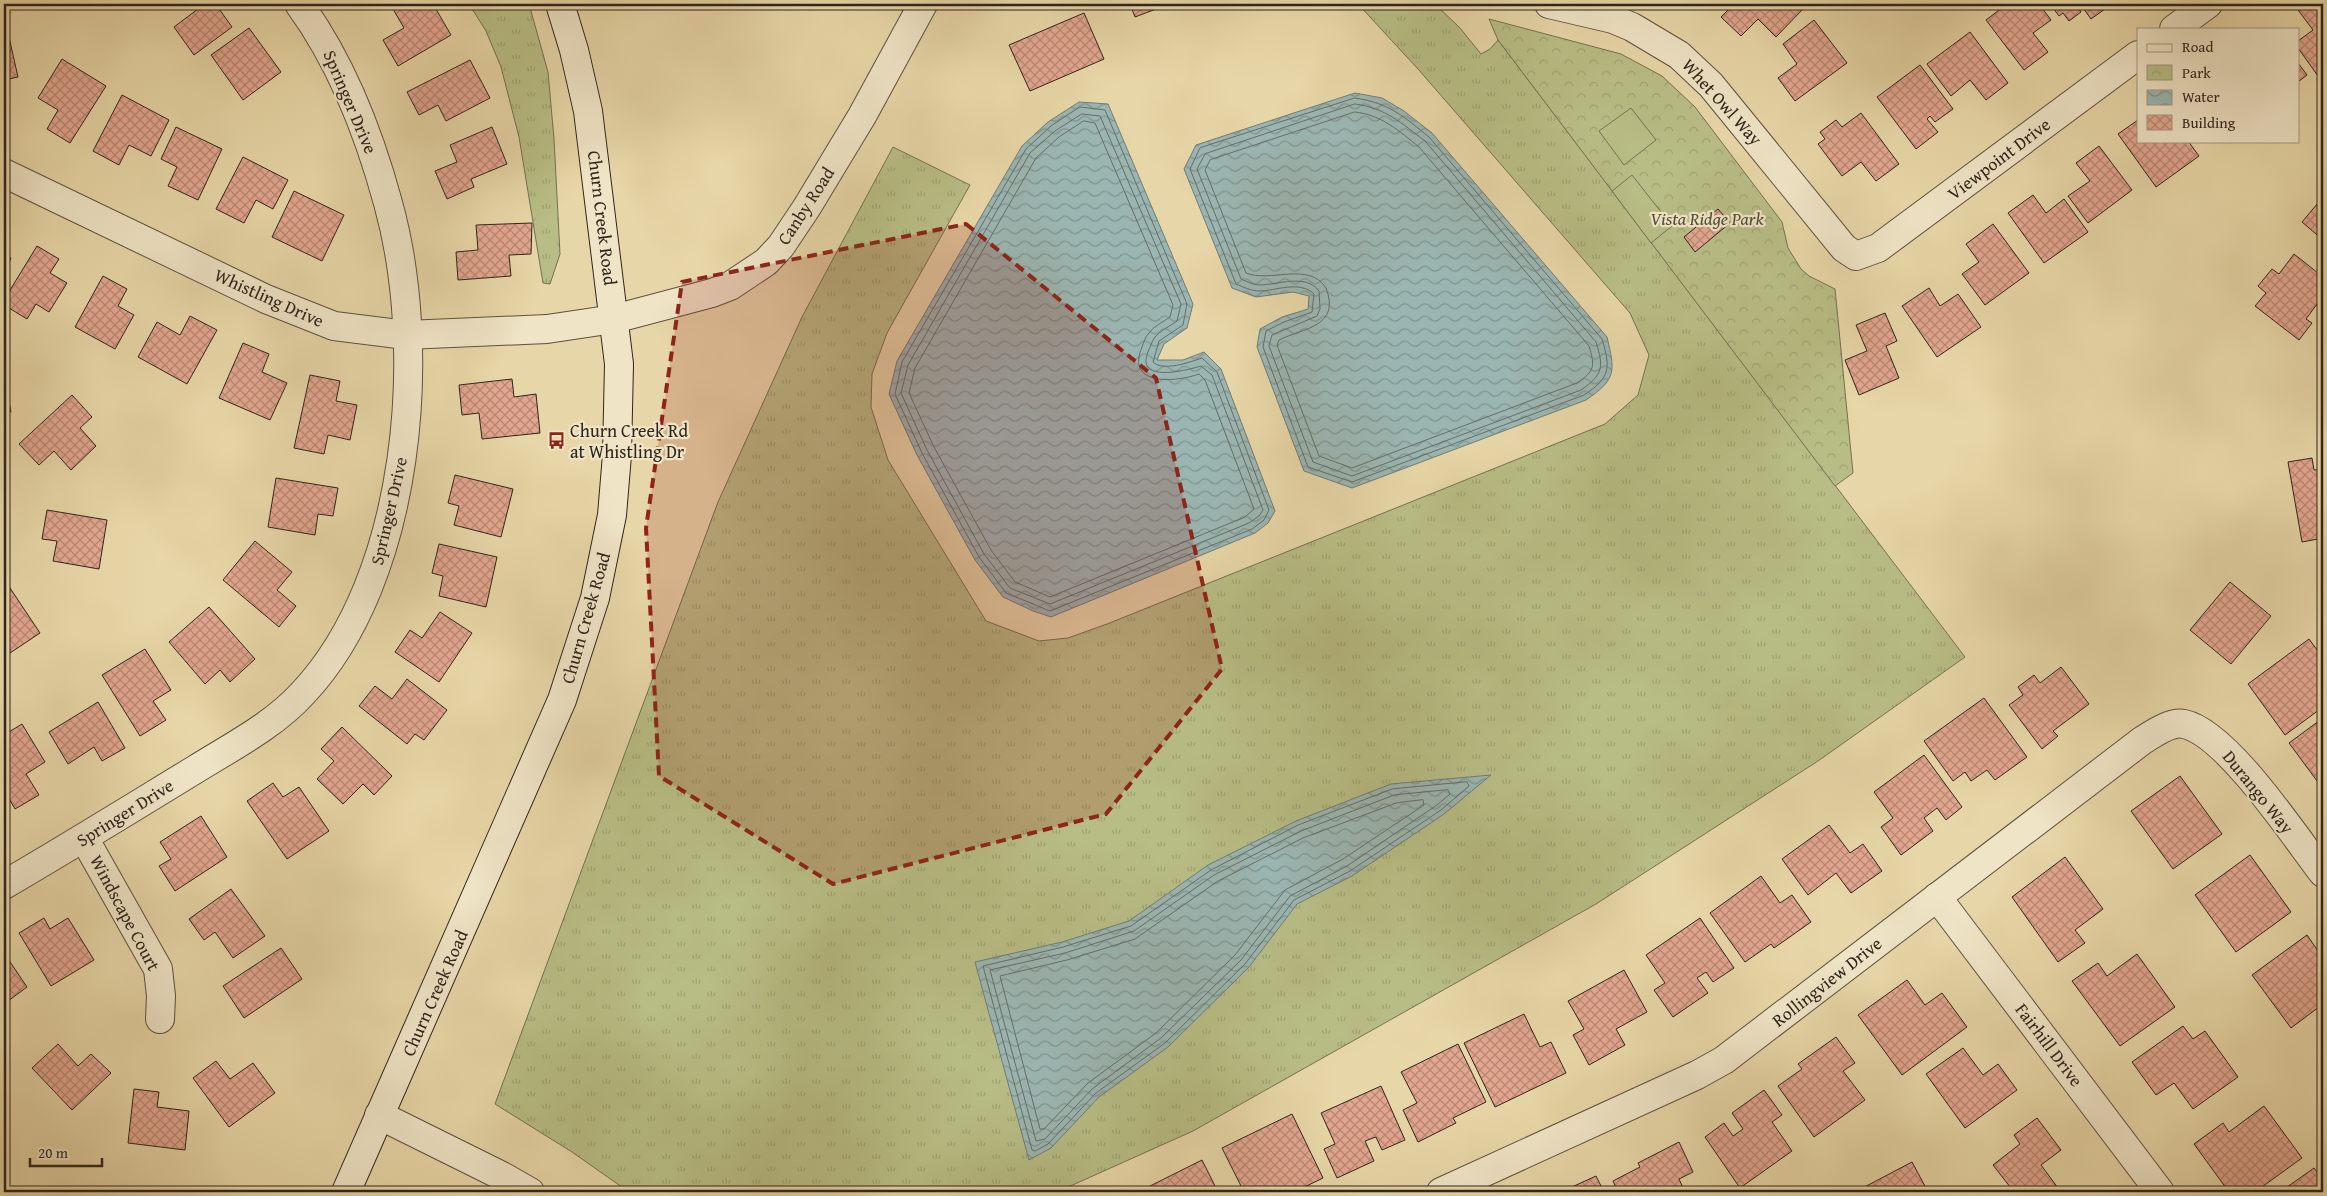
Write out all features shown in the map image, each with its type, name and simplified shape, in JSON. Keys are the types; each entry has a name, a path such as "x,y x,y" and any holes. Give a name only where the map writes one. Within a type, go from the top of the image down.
{"street":[{"name":"Springer Drive","path":"4,885 84,838 264,726 292,705 332,658 360,607 389,526 404,446 408,371 405,305 396,242 389,204 372,151 337,66 299,4"},
{"name":"Churn Creek Road","path":"346,1192 544,745 572,675 588,624 605,555 613,505 617,455 619,373 588,111 574,50 560,4"},
{"name":"Canby Road","path":"614,319 712,293 744,278 766,262 781,246 812,199 862,116 923,4"},
{"name":"Whet Owl Way","path":"1549,4 1596,9 1647,34 1696,68 1844,248 1856,256"},
{"path":"2175,28 2208,4"},
{"name":"Viewpoint Drive","path":"1856,256 1878,248 2137,56"},
{"name":"Whistling Drive","path":"4,173 266,299 334,326 406,335 547,329 614,319"},
{"name":"Durango Way","path":"2182,723 2196,728 2225,750 2323,873"},
{"name":"Rollingview Drive","path":"1441,1192 1697,1075 1724,1060 2142,740 2160,729 2182,723"},
{"name":"Windscape Court","path":"84,838 158,969 161,996 160,1020"},
{"name":"Fairhill Drive","path":"1937,897 2160,1192"},
{"path":"379,1115 502,1176 530,1192"}],"highlighted area":[{"path":"966,224 1156,378 1222,669 1106,814 833,884 659,776 646,528 682,282"}],"green space":[{"path":"469,4 529,4 548,72 554,139 560,254 550,284 543,283 519,137 501,67 486,31"},
{"path":"1358,4 1435,4 1460,28 1481,54 1490,49 1498,40 1965,657 1818,761 1596,904 1193,1131 1057,1192 629,1192 572,1152 495,1104 718,502 802,317 893,147 970,185 887,333 872,374 871,407 888,460 986,621 1039,641 1068,638 1107,624 1605,424 1638,395 1649,355 1630,313 1418,69"},
{"name":"Vista Ridge Park","path":"1489,19 1621,54 1662,76 1695,107 1782,222 1788,248 1801,269 1809,276 1835,289 1853,473 1835,486 1498,40"},
{"path":"1631,108 1656,140 1624,165 1599,131"},
{"path":"1632,175 1672,226 1651,243 1612,191"}],"water":[{"path":"1355,93 1382,98 1404,111 1432,133 1607,337 1612,366 1608,380 1596,393 1586,400 1352,488 1304,471 1257,347 1260,329 1282,317 1308,309 1309,296 1293,292 1256,297 1232,288 1184,169 1196,145"},
{"path":"1079,102 1108,104 1193,304 1187,328 1164,344 1157,360 1183,360 1204,352 1221,369 1275,511 1268,523 1255,533 1051,617 1003,597 975,560 917,455 889,394 897,361 1022,146 1048,122"},
{"path":"1491,775 1444,814 1352,876 1297,904 1249,967 1168,1047 1099,1097 1051,1148 1029,1160 975,962 1062,942 1129,921 1208,865 1296,821 1391,784"}],"building":[{"path":"195,4 221,4 217,6 232,27 194,55 174,27 198,9"},
{"path":"403,4 433,4 451,35 398,66 383,40 404,28 393,9"},
{"path":"1130,4 1164,4 1164,6 1135,17"},
{"path":"1734,4 1800,4 1804,8 1776,37 1758,19 1741,36 1721,17"},
{"path":"2007,4 2039,4 2051,20 2033,33 2048,52 2024,70 1986,20"},
{"path":"2050,4 2112,4 2091,19 2081,5 2078,7 2081,12 2069,21 2063,13 2059,16"},
{"path":"2306,4 2323,4 2323,72 2318,76 2300,51 2300,40 2313,30 2298,10"},
{"path":"1084,13 1104,59 1030,91 1009,45"},
{"path":"1814,20 1847,63 1795,101 1778,78 1797,64 1783,44"},
{"path":"4,24 6,24 18,77 4,80"},
{"path":"249,28 281,72 243,100 211,55"},
{"path":"1970,32 2008,83 1986,100 1970,80 1951,96 1927,64"},
{"path":"62,59 106,86 70,143 47,129 58,110 38,98"},
{"path":"470,60 490,98 446,121 438,105 419,115 407,92"},
{"path":"1920,65 1953,109 1935,122 1930,116 1927,119 1938,132 1916,149 1877,97"},
{"path":"2300,66 2307,75 2300,80"},
{"path":"122,95 169,120 151,156 129,145 119,165 93,151"},
{"path":"1861,113 1899,164 1876,181 1861,162 1842,176 1818,144 1825,139 1820,132 1836,120 1842,127"},
{"path":"2137,121 2137,142 2189,142 2199,156 2156,187 2118,134"},
{"path":"176,127 222,149 198,200 168,186 177,167 161,159"},
{"path":"492,127 507,164 471,179 474,187 447,199 435,171 457,162 450,145"},
{"path":"2099,146 2132,190 2088,223 2068,196 2090,181 2076,163"},
{"path":"243,157 288,180 273,209 256,200 244,223 216,209"},
{"path":"294,191 344,215 322,261 272,237"},
{"path":"2033,195 2046,213 2064,199 2088,232 2044,263 2008,213"},
{"path":"2323,197 2323,240 2302,222"},
{"path":"1718,209 1730,223 1695,252 1684,237"},
{"path":"532,223 531,254 509,255 511,276 458,280 456,252 478,250 476,225"},
{"path":"1993,224 2029,273 1985,305 1962,274 1979,262 1966,244"},
{"path":"37,246 59,259 50,273 67,283 49,312 36,304 27,319 4,305 4,300"},
{"path":"2294,254 2323,277 2323,296 2306,319 2312,323 2299,340 2255,306 2266,293 2258,286 2272,269 2279,274"},
{"path":"4,255 11,258 4,274"},
{"path":"103,276 127,289 118,306 134,315 115,349 75,327"},
{"path":"1929,288 1940,306 1958,294 1981,327 1937,357 1902,306"},
{"path":"1885,313 1897,341 1886,346 1899,378 1859,395 1845,360 1867,351 1856,325"},
{"path":"190,316 217,330 187,384 138,357 157,322 180,335"},
{"path":"243,343 269,354 262,372 287,383 270,420 219,398"},
{"path":"310,375 340,381 336,401 357,405 350,440 328,435 324,454 294,448"},
{"path":"4,376 11,412 4,414"},
{"path":"512,379 514,397 536,394 540,433 482,439 479,413 462,415 459,385"},
{"path":"72,395 92,417 80,428 96,446 71,470 54,451 39,465 19,444"},
{"path":"2312,458 2314,470 2323,469 2323,538 2302,542 2288,462"},
{"path":"455,475 513,489 501,537 454,525 459,506 448,503"},
{"path":"276,478 338,488 333,516 318,514 315,535 268,527"},
{"path":"47,510 107,520 99,569 53,561 57,541 42,539"},
{"path":"255,541 292,572 277,590 296,606 279,627 223,580"},
{"path":"439,544 497,557 486,607 439,596 443,576 432,573"},
{"path":"4,579 40,633 7,655 4,651"},
{"path":"2230,582 2271,616 2231,664 2190,630"},
{"path":"209,607 255,659 230,682 220,670 205,684 169,642"},
{"path":"440,612 472,633 439,682 395,652 410,630 422,638"},
{"path":"2309,639 2323,658 2323,707 2285,735 2248,684"},
{"path":"145,649 171,690 153,701 166,720 140,736 102,675"},
{"path":"2061,667 2089,704 2053,731 2058,736 2042,749 2009,705 2023,695 2018,687 2034,675 2040,683"},
{"path":"407,679 447,710 424,740 415,734 407,744 359,706 375,686 392,699"},
{"path":"1984,698 2027,757 1995,780 1987,770 1971,781 1965,772 1953,781 1924,741"},
{"path":"98,702 125,748 102,761 94,747 68,764 49,732"},
{"path":"2323,718 2323,789 2289,743"},
{"path":"22,724 45,762 26,774 39,795 15,809 4,790 4,735"},
{"path":"342,727 392,776 374,795 363,784 343,804 317,779 334,761 321,749"},
{"path":"1924,755 1962,807 1946,820 1937,808 1924,818 1933,831 1901,855 1881,827 1893,818 1874,792"},
{"path":"2180,776 2222,834 2173,869 2131,811"},
{"path":"273,783 283,797 299,787 329,831 287,859 247,801"},
{"path":"201,816 227,857 175,891 159,866 171,859 160,842"},
{"path":"1829,825 1850,853 1863,844 1882,871 1851,893 1836,873 1808,895 1782,859"},
{"path":"2250,855 2291,912 2236,952 2195,895"},
{"path":"2065,857 2103,909 2075,930 2085,943 2058,962 2012,897"},
{"path":"1761,876 1780,903 1792,895 1811,922 1774,948 1771,944 1745,962 1710,913"},
{"path":"231,889 265,936 233,958 215,932 204,940 189,919"},
{"path":"44,918 50,929 68,918 94,960 51,986 19,933"},
{"path":"1700,918 1734,968 1713,982 1706,972 1697,978 1708,993 1673,1017 1654,990 1665,983 1646,955"},
{"path":"2307,935 2323,958 2323,1004 2291,1028 2252,975"},
{"path":"281,948 302,979 244,1018 223,986"},
{"path":"4,953 27,987 4,1004"},
{"path":"2137,954 2175,1007 2120,1046 2072,981 2098,963 2107,976"},
{"path":"1624,970 1647,1012 1616,1029 1625,1045 1589,1065 1573,1035 1584,1029 1568,1001"},
{"path":"1907,980 1925,1005 1942,993 1967,1027 1902,1075 1858,1015"},
{"path":"1524,1014 1540,1047 1551,1042 1566,1073 1495,1107 1464,1043"},
{"path":"2183,1026 2193,1039 2205,1031 2238,1077 2193,1109 2174,1083 2156,1095 2132,1062"},
{"path":"1836,1037 1855,1063 1843,1071 1865,1100 1814,1137 1778,1086 1802,1069 1798,1064"},
{"path":"58,1044 78,1066 91,1054 111,1073 72,1110 32,1068"},
{"path":"1458,1044 1486,1102 1453,1118 1456,1123 1418,1142 1403,1110 1417,1103 1401,1072"},
{"path":"1963,1048 1983,1075 1998,1064 2017,1090 1965,1128 1926,1074"},
{"path":"2323,1049 2323,1062 2317,1054"},
{"path":"216,1061 230,1079 253,1063 275,1093 229,1127 193,1078"},
{"path":"1381,1086 1405,1140 1382,1150 1376,1137 1365,1141 1374,1161 1337,1178 1324,1149 1335,1144 1321,1113"},
{"path":"134,1089 159,1092 157,1107 189,1111 185,1150 128,1143"},
{"path":"1764,1090 1782,1115 1772,1122 1792,1151 1740,1188 1705,1137 1724,1123 1733,1136 1743,1129 1732,1113"},
{"path":"2264,1106 2302,1158 2255,1192 2229,1192 2194,1144 2223,1123 2229,1132"},
{"path":"1292,1114 1323,1178 1294,1192 1244,1192 1222,1148"},
{"path":"2037,1118 2061,1150 2041,1165 2061,1192 2014,1192 1993,1165 2020,1144 2014,1135"},
{"path":"1679,1142 1693,1172 1679,1179 1685,1192 1618,1192 1613,1181 1640,1167 1638,1163"},
{"path":"1202,1160 1218,1192 1138,1192"},
{"path":"1912,1162 1926,1188 1918,1192 1855,1192"},
{"path":"2314,1168 2323,1180 2323,1192 2280,1192"},
{"path":"1596,1176 1604,1192 1561,1192"}],"place":[{"name":"Churn Creek Rd at Whistling Dr","path":"556,441"}]}
